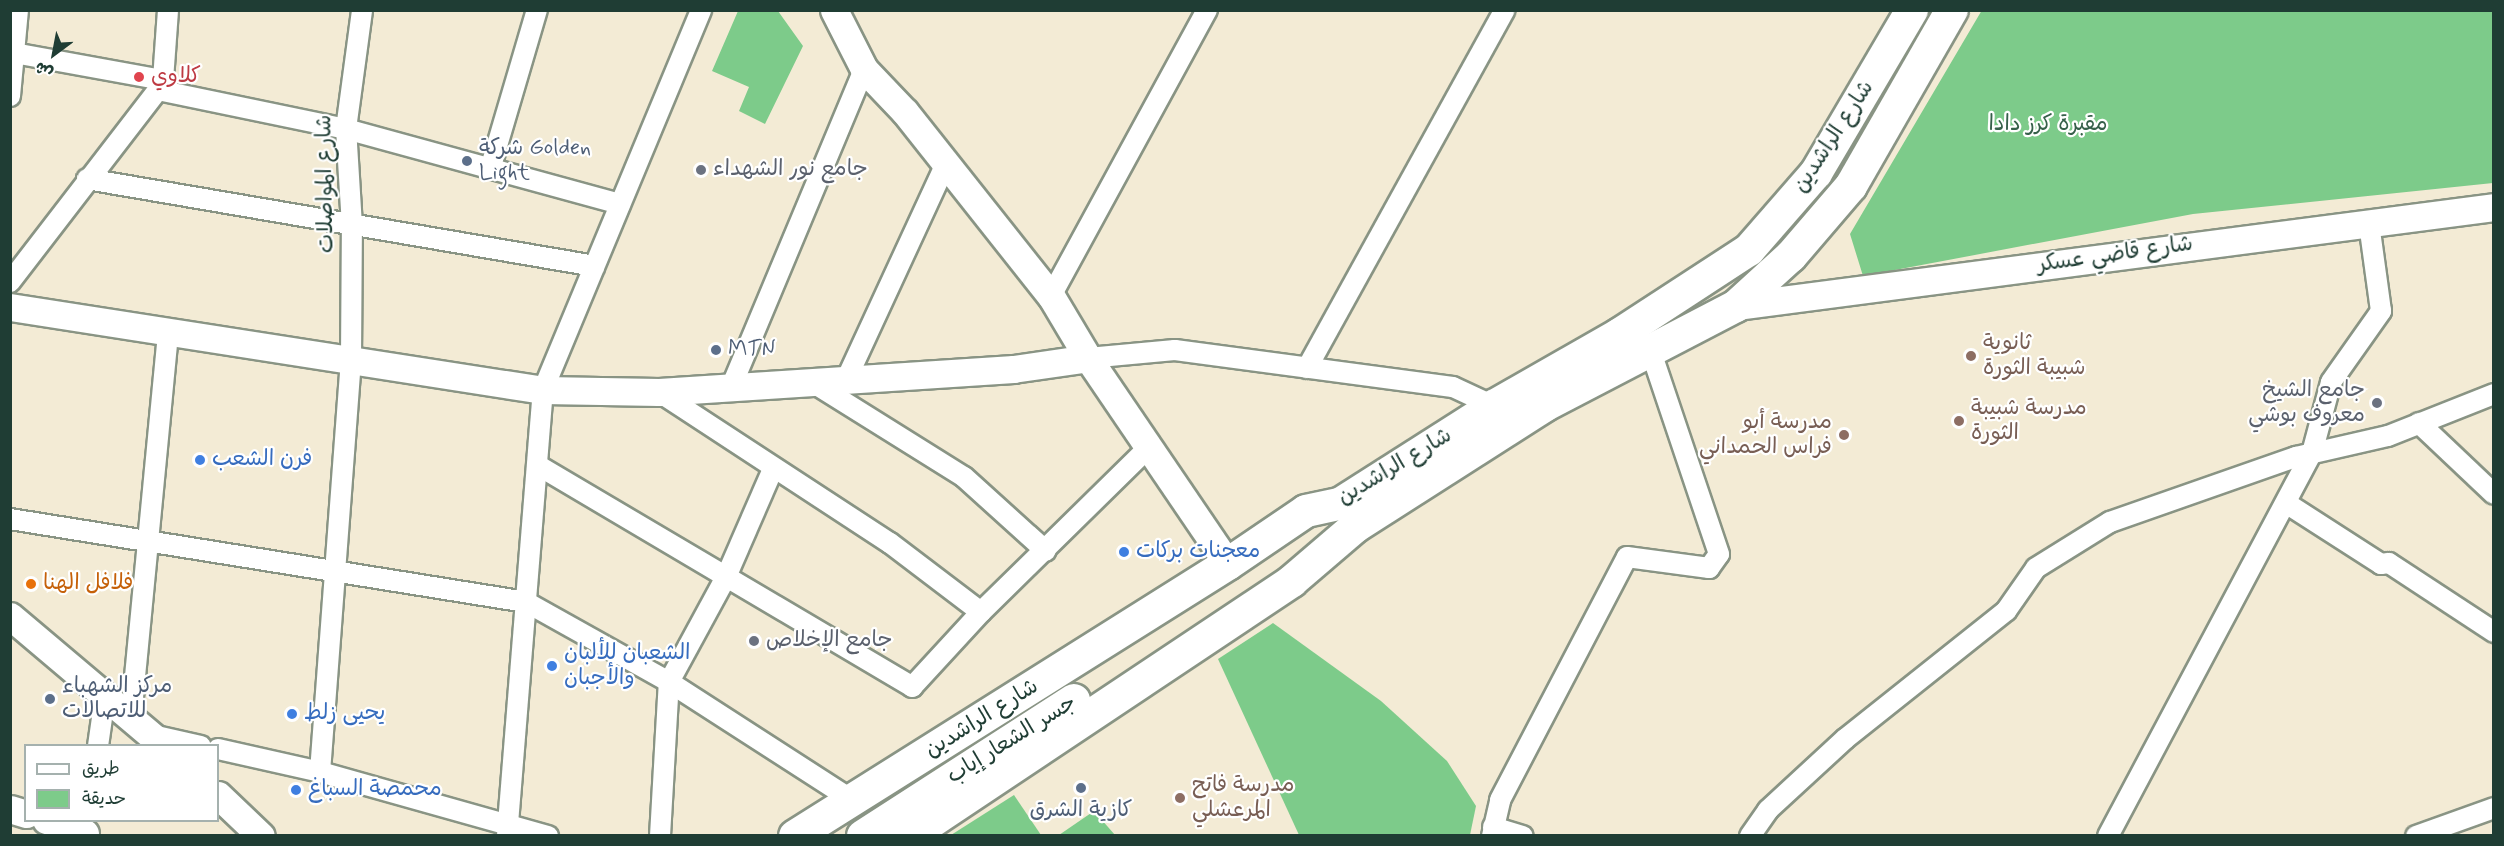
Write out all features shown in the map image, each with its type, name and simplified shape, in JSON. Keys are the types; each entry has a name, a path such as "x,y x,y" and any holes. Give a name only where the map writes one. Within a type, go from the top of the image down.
{"main road":[{"path":"834,10 864,69 905,112 945,166 1051,296 1088,358 1228,564"},
{"name":"شارع الراشدين","path":"910,836 1292,581 1348,516 1494,406 1620,334 1749,250 1816,173 1912,10"},
{"name":"شارع الراشدين","path":"795,836 1228,564 1306,511 1348,516 1544,406 1736,306 1791,256 1851,186 1952,10"},
{"name":"شارع قاضي عسكر","path":"1736,306 2493,207"},
{"path":"10,308 351,358 543,390 659,392 732,385 1014,369 1088,358"},
{"path":"828,836 1160,638 1348,516"},
{"path":"10,616 158,740"},
{"name":"جسر الشعار إياب","path":"864,836 1160,638"},
{"path":"219,796 261,836"},
{"path":"54,822 85,830"}],"street":[{"path":"10,96 18,10"},
{"path":"10,282 160,85 168,10"},
{"name":"شارع المواصلات","path":"320,772 351,358 352,226 346,129 362,10"},
{"path":"491,166 537,10"},
{"path":"507,828 539,466 543,390 701,10"},
{"path":"1051,296 1207,10"},
{"path":"1307,368 1505,10"},
{"path":"14,53 346,129 491,166 620,204"},
{"path":"732,385 864,69"},
{"path":"846,380 945,166"},
{"path":"87,179 595,266"},
{"path":"2108,836 2312,453 2331,382 2381,311 2369,222"},
{"path":"131,718 150,544 168,331"},
{"path":"1523,836 1492,831 1500,800 1627,557 1709,568 1719,554 1650,349"},
{"path":"1088,358 1175,350 1453,387 1494,406"},
{"path":"812,382 964,477 1046,551"},
{"path":"659,392 773,469 890,543 981,612"},
{"path":"1750,836 1768,810 1845,739 2006,611 2036,568 2110,522 2312,453 2388,436 2493,394"},
{"path":"2419,423 2493,494"},
{"path":"539,466 912,687 981,612 1046,551 1149,447"},
{"path":"660,836 669,682 726,577 773,469"},
{"path":"2286,502 2380,564 2390,563 2493,632"},
{"path":"10,519 150,544 526,602 669,682 852,800"},
{"path":"98,744 105,697"},
{"path":"158,740 187,744"},
{"path":"219,749 320,772 507,828 548,836"},
{"path":"2416,836 2493,808"}],"green space":[{"name":"مقبرة كرز دادا","path":"1982,10 2493,11 2493,183 2193,214 1863,276 1850,234"},
{"path":"738,11 778,11 803,46 765,124 739,111 749,87 712,71"},
{"path":"1273,623 1381,701 1447,761 1476,806 1470,835 1299,835 1218,659"},
{"path":"1014,795 1041,835 951,835"},
{"path":"1094,811 1115,835 1059,835"}],"place":[{"name":"كلاوي","path":"139,77"},
{"name":"شركة Golden Light","path":"467,161"},
{"name":"جامع نور الشهداء","path":"701,170"},
{"name":"MTN","path":"716,350"},
{"name":"ثانوية شبيبة الثورة","path":"1971,356"},
{"name":"جامع الشيخ معروف بوشي","path":"2377,403"},
{"name":"مدرسة شبيبة الثورة","path":"1959,421"},
{"name":"مدرسة أبو فراس الحمداني","path":"1844,435"},
{"name":"فرن الشعب","path":"200,460"},
{"name":"معجنات بركات","path":"1124,552"},
{"name":"فلافل الهنا","path":"31,584"},
{"name":"جامع الإخلاص","path":"754,641"},
{"name":"الشعبان للألبان والأجبان","path":"552,666"},
{"name":"مركز الشهباء للاتصالات","path":"50,699"},
{"name":"يحيى زلط","path":"292,714"},
{"name":"كازية الشرق","path":"1081,788"},
{"name":"محمصة السباغ","path":"296,790"},
{"name":"مدرسة فاتح المرعشلي","path":"1180,798"}]}
